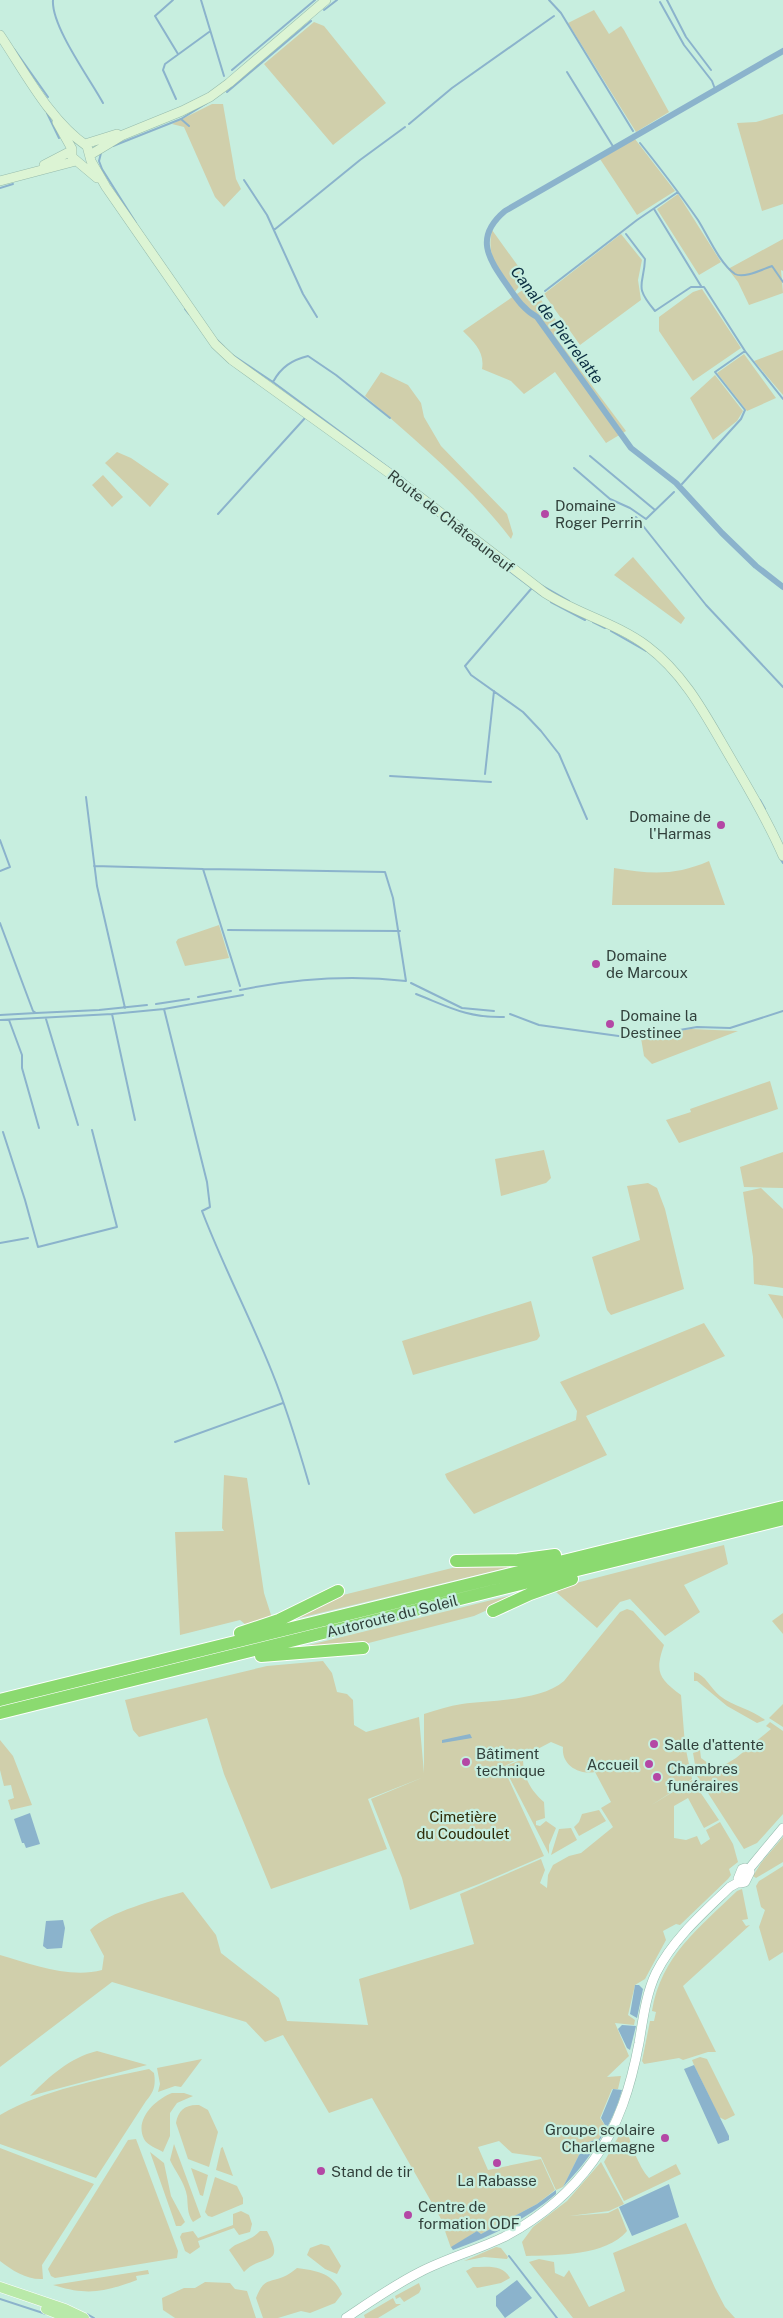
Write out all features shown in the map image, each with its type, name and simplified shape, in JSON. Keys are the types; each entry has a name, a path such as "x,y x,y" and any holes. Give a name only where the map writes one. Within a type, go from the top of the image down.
{"highway":[{"name":"Autoroute du Soleil","path":"0,1713 188,1660 627,1545 783,1507"},
{"name":"Autoroute du Soleil","path":"0,1700 188,1660 783,1519"},
{"path":"494,1610 530,1594 585,1574 700,1546 721,1535"},
{"path":"456,1561 527,1560 627,1545"},
{"path":"188,1660 220,1640 279,1620 338,1591"},
{"path":"188,1660 363,1648"}],"main road":[{"path":"0,182 21,175 85,161 109,142 138,128 182,111 215,93 326,0"},
{"name":"Route de Châteauneuf","path":"0,34 48,106 71,150 72,157 106,187"},
{"name":"Route de Châteauneuf","path":"48,106 89,149 89,156 106,187 208,335 223,353 389,473 546,593 638,640 672,667 697,700 762,813 783,856"},
{"path":"21,175 71,150 75,144 83,144 138,128"},
{"path":"0,2287 65,2309 84,2318"},
{"path":"0,2294 68,2318"}],"street":[{"path":"346,2318 419,2272 503,2237 523,2226 554,2203 584,2173 603,2147 621,2113 635,2064 648,1996 655,1974 677,1940 725,1892 739,1882 742,1869 748,1869 783,1828"}],"green space":[{"path":"594,10 609,34 621,26 624,30 669,112 636,132 568,23"},
{"path":"314,22 324,26 386,103 333,145 264,64"},
{"path":"212,104 223,104 236,179 241,189 224,207 215,197 184,127 172,124"},
{"path":"783,114 783,204 762,211 737,123 756,122"},
{"path":"635,139 675,191 637,215 600,159"},
{"path":"678,194 721,262 699,275 657,209"},
{"path":"492,230 526,277 515,292 492,257"},
{"path":"621,234 642,260 638,280 641,300 580,345 544,294"},
{"path":"783,239 783,271 781,270 783,293 749,305 738,282 728,269"},
{"path":"530,285 561,327 554,335 626,431 606,443 555,372 524,394 511,381 482,369 480,352 475,343 463,331"},
{"path":"702,289 741,348 693,381 659,331 659,317 693,292"},
{"path":"783,350 783,395 754,361"},
{"path":"744,354 776,398 747,411 717,373"},
{"path":"381,372 408,385 421,403 424,417 441,446 507,514 513,534 511,539 460,481 365,396"},
{"path":"715,375 743,411 737,421 713,440 690,398"},
{"path":"117,452 131,458 169,484 150,507 105,463"},
{"path":"103,475 123,497 112,507 92,485"},
{"path":"633,557 685,618 681,624 614,575"},
{"path":"709,861 725,905 612,905 614,868 639,872 662,872 685,869"},
{"path":"219,925 229,958 185,966 176,942 178,939"},
{"path":"691,1029 738,1031 652,1064 644,1056 641,1038"},
{"path":"770,1081 778,1109 679,1143 666,1120 691,1112 690,1109"},
{"path":"544,1150 551,1178 546,1183 501,1196 495,1159"},
{"path":"783,1152 783,1188 744,1187 740,1167"},
{"path":"648,1183 657,1188 665,1209 684,1289 611,1315 607,1310 592,1257 640,1240 627,1186"},
{"path":"761,1188 783,1209 783,1288 754,1284 753,1257 743,1192"},
{"path":"768,1294 783,1296 783,1319"},
{"path":"531,1301 540,1336 537,1340 413,1375 402,1341"},
{"path":"704,1323 725,1356 586,1416 607,1455 474,1514 447,1479 445,1474 576,1420 577,1411 560,1382"},
{"path":"224,1475 247,1478 264,1593 272,1618 246,1625 240,1620 180,1635 175,1532 224,1531 222,1528"},
{"path":"724,1545 728,1564 684,1585 700,1612 665,1636 630,1599 620,1602 597,1628 556,1592 576,1583"},
{"path":"526,1563 283,1622 343,1595 448,1569 465,1565"},
{"path":"532,1590 474,1616 353,1647 293,1649"},
{"name":"Cimetière du Coudoulet","path":"627,1609 633,1611 664,1645 659,1669 664,1680 681,1695 685,1745 692,1779 650,1806 692,1780 719,1820 704,1828 688,1798 674,1806 674,1838 686,1840 697,1836 701,1845 710,1839 706,1830 720,1822 733,1844 738,1862 729,1869 731,1875 728,1879 680,1925 676,1924 663,1931 666,1940 645,1979 635,1985 628,2015 635,2020 634,2025 615,2023 629,2056 607,2077 621,2076 618,2089 612,2089 600,2118 606,2127 599,2139 585,2143 563,2187 556,2190 541,2157 512,2153 499,2141 478,2147 488,2170 541,2159 555,2190 537,2204 481,2234 477,2231 451,2248 440,2217 372,2098 329,2113 283,2035 265,2042 246,2022 112,1982 0,2067 0,1955 64,1972 77,1973 102,1970 104,1956 90,1930 98,1923 121,1912 147,1902 183,1892 216,1935 221,1953 279,1998 287,2021 368,2025 359,1979 474,1944 460,1894 541,1859 545,1870 540,1883 547,1888 548,1875 553,1865 569,1856 581,1853 613,1827 601,1808 611,1802 595,1772 583,1772 572,1767 565,1759 563,1747 551,1742 503,1767 544,1856 479,1884 410,1910 402,1878 371,1799 424,1777 368,1799 387,1849 271,1889 224,1774 207,1718 139,1737 133,1730 125,1700 267,1666 323,1661 332,1673 337,1692 347,1694 353,1700 354,1725 366,1732 419,1717 424,1773 424,1714 462,1704 530,1696 554,1688 564,1681 620,1612"},
{"path":"783,1613 783,1634 772,1621"},
{"path":"694,1672 702,1676 720,1696 765,1720 757,1723 727,1706 697,1681 694,1681"},
{"path":"783,1704 783,1727 769,1718"},
{"path":"770,1722 783,1731 783,1814 757,1843 744,1849 697,1776 693,1753 700,1750 701,1758 712,1766 726,1764 771,1729 766,1726"},
{"path":"0,1740 13,1756 32,1805 11,1810 8,1800 14,1798 11,1785 4,1786 0,1770"},
{"path":"523,1759 524,1772 529,1783 544,1802 545,1818 536,1821 536,1825 540,1826 546,1821 556,1828 549,1845 549,1854 504,1767"},
{"path":"599,1810 606,1821 579,1836 574,1827 579,1822 582,1814"},
{"path":"571,1828 577,1840 551,1855 559,1829"},
{"path":"783,1837 783,1862 756,1878 753,1876 761,1863"},
{"path":"783,1866 783,1952 769,1961 759,1927 765,1910 761,1907 756,1886 759,1881"},
{"path":"742,1889 748,1919 742,1920 746,1926 750,1925 683,1986 716,2052 708,2052 683,2060 679,2058 644,2064 642,2061 650,2021 654,2021 656,2012 652,2011 664,1974 684,1944 737,1891"},
{"path":"97,2051 147,2065 30,2096 69,2063"},
{"path":"700,2057 707,2059 735,2115 725,2120 719,2117 692,2060"},
{"path":"202,2059 181,2087 175,2086 158,2092 160,2084 157,2068"},
{"path":"149,2069 154,2073 153,2091 96,2178 0,2144 0,2115 17,2106 73,2086"},
{"path":"172,2093 184,2093 193,2096 177,2103 170,2113 170,2136 163,2152 145,2141 142,2124 144,2117 153,2105"},
{"path":"199,2105 208,2110 218,2132 209,2167 188,2159 176,2123 183,2109"},
{"path":"625,2125 638,2160 649,2178 676,2164 681,2174 624,2201 604,2162"},
{"path":"136,2139 178,2251 177,2258 55,2278 51,2276 48,2269 51,2264 128,2140"},
{"path":"174,2144 201,2217 193,2222 189,2213 184,2186 170,2160"},
{"path":"223,2147 233,2176 216,2170 221,2148"},
{"path":"0,2148 94,2184 42,2265 43,2279 31,2278 20,2274 0,2261"},
{"path":"150,2152 164,2163 171,2196 185,2222 181,2226 176,2226"},
{"path":"601,2162 624,2204 609,2211 569,2216 608,2213 618,2208 627,2231 618,2239 594,2250 566,2254 526,2256 522,2242 533,2227 567,2201"},
{"path":"191,2168 208,2175 203,2196 200,2195"},
{"path":"215,2177 237,2186 243,2198 243,2204 212,2217 208,2216 205,2212"},
{"path":"241,2211 249,2215 252,2224 250,2232 239,2235 234,2228 198,2241 200,2247 190,2254 185,2251 180,2237 182,2233 193,2231 198,2238 233,2225 233,2214"},
{"path":"686,2223 715,2288 725,2307 735,2318 573,2318 529,2262 539,2259 554,2262 555,2273 564,2277 569,2270 589,2307 625,2291 613,2253"},
{"path":"260,2231 267,2231 274,2250 273,2255 251,2266 244,2272 229,2250"},
{"path":"321,2244 329,2246 341,2266 337,2274 325,2269 307,2255 310,2248"},
{"path":"496,2247 501,2248 508,2257 507,2259 484,2257 464,2261"},
{"path":"473,2267 499,2268 510,2278 501,2283 477,2288 466,2271"},
{"path":"297,2268 324,2274 334,2282 342,2294 335,2303 310,2313 301,2311 278,2318 263,2318 256,2298 261,2287 267,2282 285,2276"},
{"path":"148,2270 149,2274 136,2276 137,2280 105,2290 76,2291 53,2285"},
{"path":"205,2282 230,2283 235,2289 247,2291 256,2318 175,2318 163,2310 162,2298 184,2288 195,2288"},
{"path":"419,2283 421,2289 419,2293 404,2302 400,2297 396,2299 395,2296"},
{"path":"393,2298 396,2304 401,2304 378,2318 365,2318 364,2315"}],"water":[{"path":"470,1734 472,1738 442,1743 442,1740"},
{"path":"30,1813 40,1844 26,1848 24,1843 22,1843 14,1819"},
{"path":"63,1920 65,1928 62,1948 47,1949 43,1946 46,1921"},
{"path":"635,1985 639,1985 643,1989 637,2018 630,2014"},
{"path":"622,2025 636,2026 630,2050 627,2048 618,2029"},
{"path":"694,2065 729,2136 729,2140 718,2144 684,2069"},
{"path":"613,2089 622,2090 606,2130 582,2166 563,2187 585,2143 599,2139 606,2127 601,2118"},
{"path":"669,2184 679,2217 632,2236 619,2207"},
{"path":"556,2190 556,2194 544,2204 520,2220 453,2250 451,2247 477,2231 481,2234 537,2204"},
{"path":"517,2280 532,2298 505,2318 496,2306 496,2296"}],"waterway":[{"path":"53,0 58,24 72,52 103,103"},
{"path":"173,0 155,16 178,54"},
{"path":"201,0 224,76"},
{"path":"232,70 315,0"},
{"path":"324,10 337,0"},
{"path":"549,0 561,13 633,131"},
{"path":"667,0 686,37 711,70"},
{"path":"660,2 684,45 712,81 715,89"},
{"path":"409,124 452,88 554,16"},
{"path":"227,92 311,21"},
{"path":"176,99 163,70 165,64 209,32"},
{"path":"14,49 48,97"},
{"name":"Canal de Pierrelatte","path":"783,51 505,211 495,221 487,239 490,257 500,275 520,303 537,317 631,448 676,483 722,533 756,566 783,587"},
{"path":"567,72 614,148"},
{"path":"181,119 207,103"},
{"path":"47,113 59,138"},
{"path":"113,146 181,119 189,126"},
{"path":"274,230 360,160 405,127"},
{"path":"640,143 698,220 724,264 735,274 739,275 754,273 772,266 783,282"},
{"path":"101,153 99,161 102,169 136,223"},
{"path":"244,180 267,215 303,294 317,317"},
{"path":"0,188 13,184"},
{"path":"545,291 637,220 678,192"},
{"path":"654,209 701,286"},
{"path":"626,234 645,259 641,285 644,296 655,311 691,287 704,287 745,351"},
{"path":"185,309 189,314"},
{"path":"217,340 224,347"},
{"path":"682,484 741,419 745,410 715,372 745,351 783,399"},
{"path":"231,354 273,382 405,480"},
{"path":"273,382 288,365 308,356 336,375 390,418"},
{"path":"218,514 305,418"},
{"path":"590,456 655,510"},
{"path":"574,468 610,499 630,508 646,519 674,492"},
{"path":"636,517 706,605 783,687"},
{"path":"471,542 541,595"},
{"path":"541,585 569,601"},
{"path":"531,589 465,666 471,675 523,712 541,731 559,754 587,819"},
{"path":"551,602 585,620"},
{"path":"593,622 605,628"},
{"path":"611,631 646,651"},
{"path":"485,774 494,691"},
{"path":"390,776 491,782"},
{"path":"86,797 97,886 125,1008"},
{"path":"760,800 765,809"},
{"path":"0,840 10,867 0,871"},
{"path":"780,858 783,863"},
{"path":"94,866 203,869"},
{"path":"240,986 203,869 385,872 393,898 406,981 365,978 323,979 281,983 240,990"},
{"path":"0,923 33,1011 36,1013 99,1010 147,1005"},
{"path":"228,930 400,931"},
{"path":"411,983 462,1008 494,1011"},
{"path":"198,997 231,991"},
{"path":"416,994 469,1014 504,1017"},
{"path":"0,1020 112,1014 164,1009 243,995"},
{"path":"156,1004 189,999"},
{"path":"164,1009 207,1182 210,1207 202,1211 264,1352 292,1428 309,1484"},
{"path":"510,1014 539,1025 633,1038 697,1027 730,1028 783,1011"},
{"path":"0,1015 36,1013"},
{"path":"112,1014 135,1120"},
{"path":"46,1019 78,1125"},
{"path":"9,1020 22,1055 22,1068 39,1128"},
{"path":"3,1132 38,1247 117,1227 92,1130"},
{"path":"0,1243 28,1238"},
{"path":"175,1442 283,1403"},
{"path":"509,2256 557,2318"},
{"path":"0,2299 46,2314"},
{"path":"87,2314 94,2318"}],"place":[{"name":"Domaine Roger Perrin","path":"545,514"},
{"name":"Domaine de l'Harmas","path":"721,825"},
{"name":"Domaine de Marcoux","path":"596,964"},
{"name":"Domaine la Destinee","path":"610,1024"},
{"name":"Salle d'attente","path":"654,1744"},
{"name":"Bâtiment technique","path":"466,1762"},
{"name":"Accueil","path":"649,1764"},
{"name":"Chambres funéraires","path":"657,1777"},
{"name":"Groupe scolaire Charlemagne","path":"665,2138"},
{"name":"La Rabasse","path":"497,2163"},
{"name":"Stand de tir","path":"321,2171"},
{"name":"Centre de formation ODF","path":"408,2215"}]}
